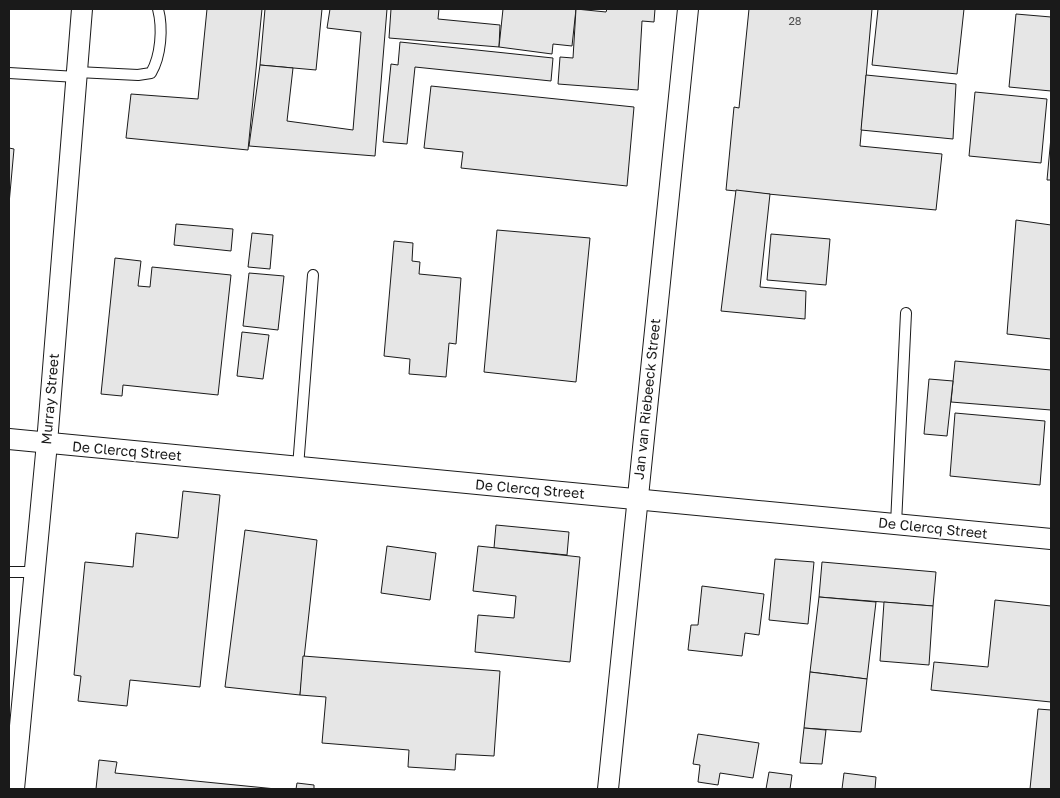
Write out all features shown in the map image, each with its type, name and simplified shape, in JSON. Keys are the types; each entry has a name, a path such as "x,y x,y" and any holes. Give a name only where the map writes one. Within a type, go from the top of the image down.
{"street":[{"name":"Murray Street","path":"14,789 46,443 82,9"},
{"name":"Jan van Riebeeck Street","path":"608,789 688,9"},
{"name":"De Clercq Street","path":"9,439 1051,539"}],"lane":[{"path":"9,72 138,75 151,72 157,63 159,47 158,9"},
{"path":"298,467 313,276"},
{"path":"896,524 906,313"},
{"path":"9,572 34,572"}],"building":[{"path":"207,9 262,9 248,150 126,138 131,94 198,99"},
{"path":"265,9 322,9 316,70 260,65"},
{"path":"330,9 387,9 375,156 249,146 260,65 293,68 287,121 353,130 361,32 327,28"},
{"path":"391,9 439,9 438,19 500,25 499,47 389,38"},
{"path":"503,9 576,9 572,46 553,44 552,54 499,47"},
{"path":"576,9 606,12 607,9 655,9 654,22 642,21 638,90 558,84 560,57 573,58"},
{"path":"749,9 872,9 860,146 942,154 936,210 726,190 734,107 739,108"},
{"path":"878,9 964,9 957,74 872,65"},
{"path":"1016,14 1051,17 1051,91 1009,87"},
{"path":"400,42 553,58 551,81 415,67 407,144 383,142 391,64 398,65"},
{"path":"866,75 956,84 953,139 861,130"},
{"path":"431,86 634,107 627,186 461,168 463,152 424,148"},
{"path":"975,92 1047,99 1041,163 969,156"},
{"path":"1051,137 1051,180 1047,180"},
{"path":"9,148 14,149 9,204"},
{"path":"736,190 770,194 760,287 806,291 805,319 721,311"},
{"path":"1016,220 1051,225 1051,339 1007,334"},
{"path":"176,224 233,229 231,251 174,245"},
{"path":"497,230 590,238 576,382 484,372"},
{"path":"252,233 273,235 270,269 248,267"},
{"path":"771,234 830,239 826,285 767,280"},
{"path":"394,241 413,243 412,261 420,262 419,274 461,278 456,344 449,343 446,377 409,374 410,359 384,356"},
{"path":"115,258 141,261 138,286 150,287 152,267 231,275 218,395 123,385 122,396 101,394"},
{"path":"249,273 284,276 278,330 243,326"},
{"path":"242,332 269,335 263,379 237,376"},
{"path":"955,361 1051,370 1051,410 951,402"},
{"path":"929,379 953,381 947,436 924,434"},
{"path":"955,413 1045,421 1040,485 950,476"},
{"path":"183,491 220,495 200,687 130,680 127,706 78,701 81,676 74,675 85,562 133,567 136,533 178,538"},
{"path":"496,525 569,532 567,555 494,548"},
{"path":"245,530 317,540 300,695 225,687"},
{"path":"387,546 436,553 430,600 381,593"},
{"path":"478,546 580,557 570,662 475,652 478,615 514,618 516,596 473,591"},
{"path":"775,559 814,562 808,624 769,620"},
{"path":"822,562 936,572 933,606 819,597"},
{"path":"702,586 764,594 759,635 745,633 742,656 688,650 691,625 698,625"},
{"path":"819,597 876,602 867,679 810,672"},
{"path":"995,600 1051,606 1051,702 931,690 934,662 988,667"},
{"path":"884,602 933,606 929,665 880,661"},
{"path":"303,656 500,671 494,756 456,754 455,770 408,767 409,750 322,743 326,697 300,695"},
{"path":"810,672 867,679 861,732 804,728"},
{"path":"1038,709 1051,710 1051,789 1030,789"},
{"path":"804,728 826,730 822,764 800,763"},
{"path":"698,734 759,743 753,778 720,773 718,785 698,782 700,765 693,764"},
{"path":"99,760 117,762 115,773 276,789 96,789"},
{"path":"769,772 792,775 790,789 766,789"},
{"path":"844,773 876,777 875,789 842,789"},
{"path":"297,783 314,785 314,789 296,789"}]}
